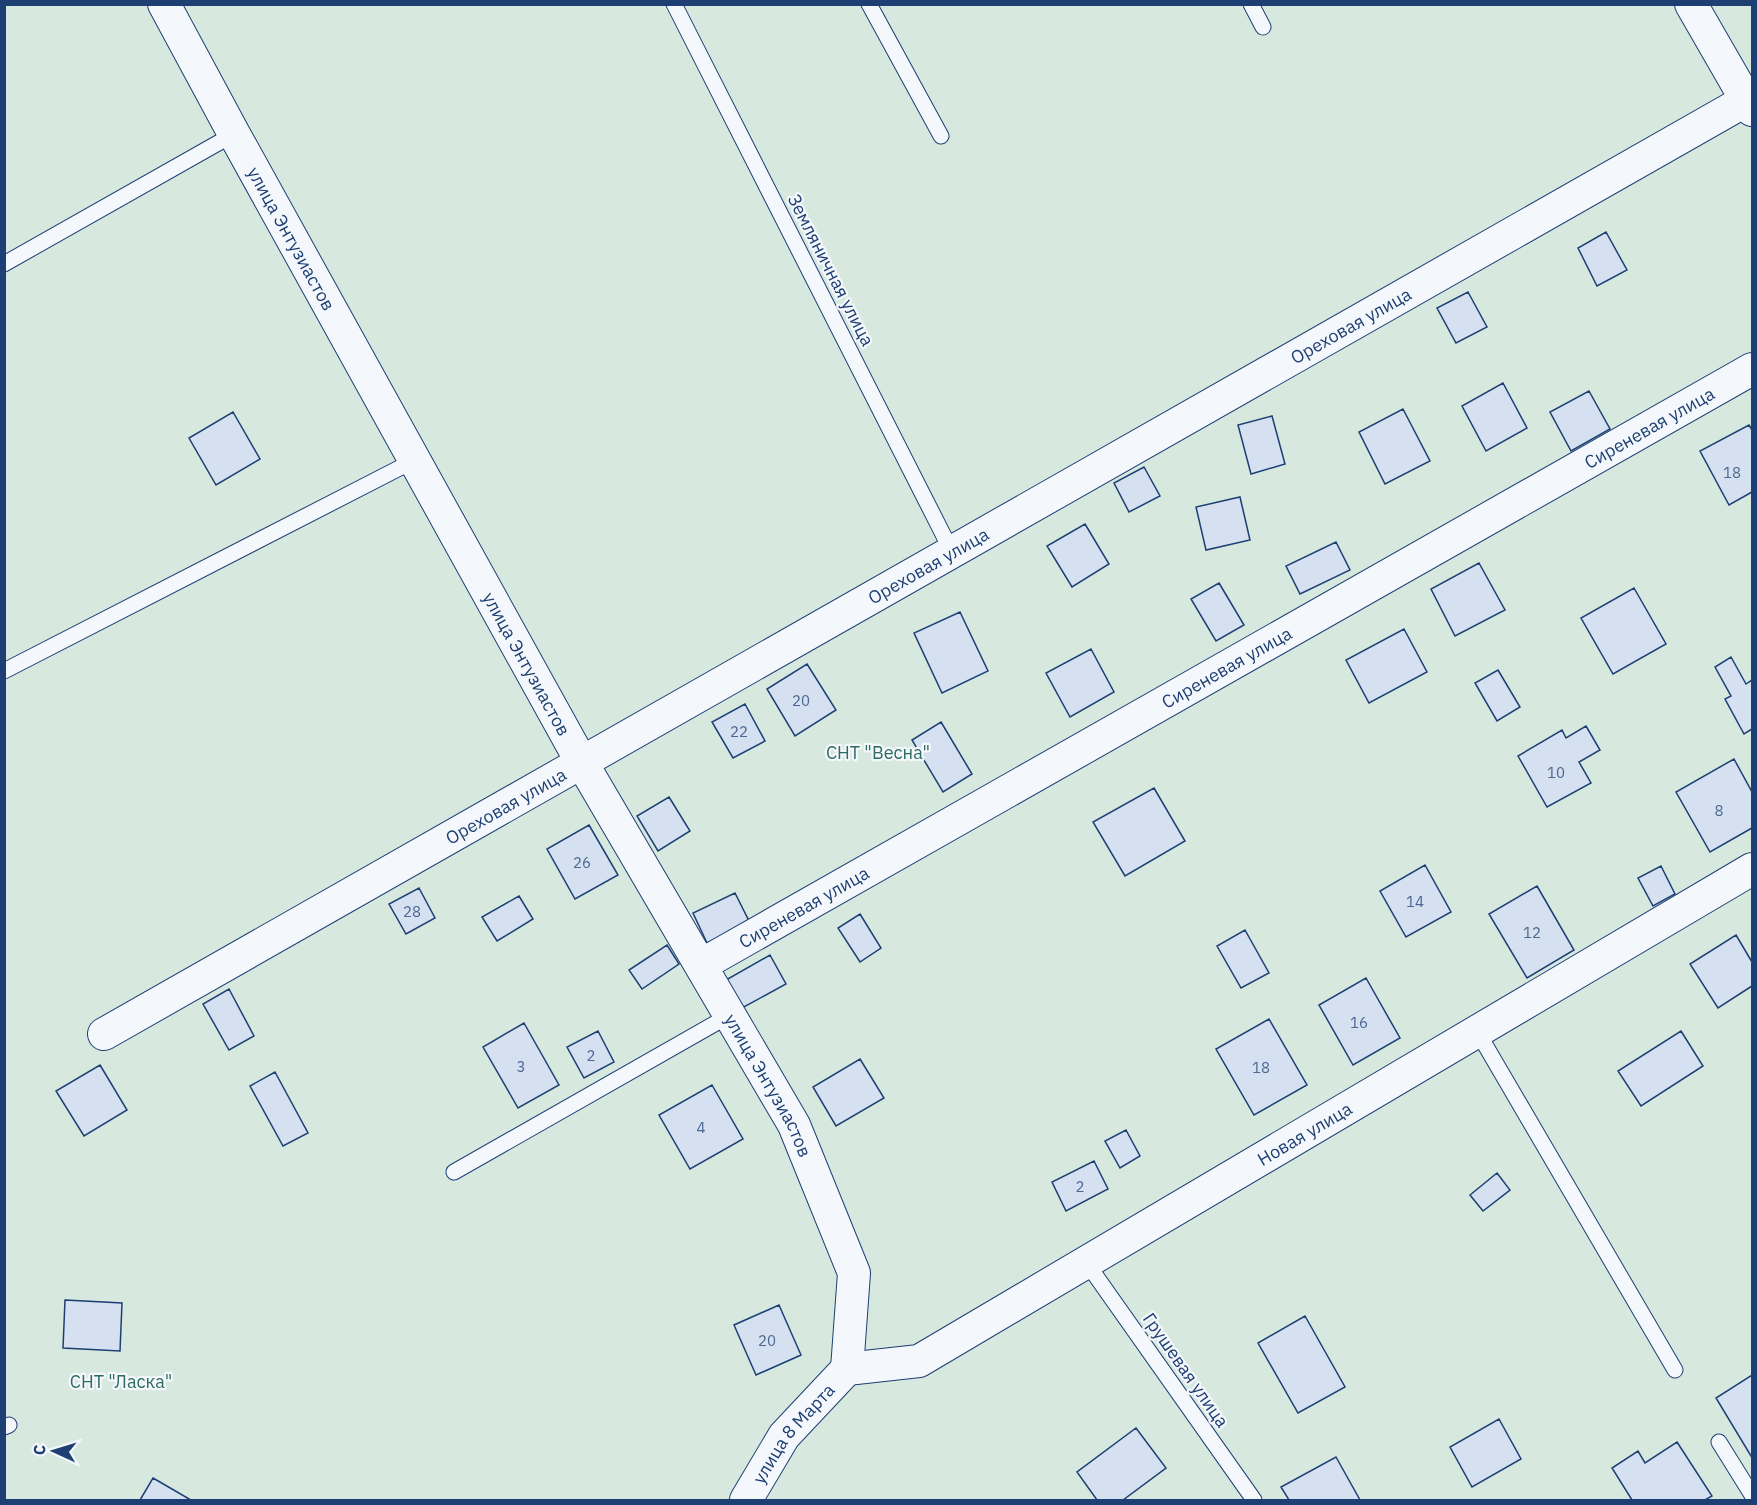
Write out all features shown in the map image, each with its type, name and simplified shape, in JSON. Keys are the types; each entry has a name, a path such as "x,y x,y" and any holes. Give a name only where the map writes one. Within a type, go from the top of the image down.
{"street":[{"name":"улица Энтузиастов","path":"164,4 582,763 794,1125 854,1273 847,1369"},
{"path":"1691,4 1751,102"},
{"name":"Ореховая улица","path":"104,1034 952,552 1751,102"},
{"name":"Сиреневая улица","path":"701,965 1752,369"},
{"name":"Новая улица","path":"847,1369 920,1361 1752,869"},
{"name":"улица 8 Марта","path":"746,1500 784,1436 847,1369"}],"lane":[{"name":"Земляничная улица","path":"674,4 952,552"},
{"path":"869,4 941,136"},
{"path":"1251,4 1263,27"},
{"path":"4,264 234,134"},
{"path":"4,671 415,460"},
{"path":"454,1172 730,1015"},
{"path":"1477,1031 1675,1370"},
{"name":"Грушевая улица","path":"1086,1262 1254,1500"},
{"path":"1719,1443 1752,1495"}],"green space":[{"name":"СНТ \"Весна\"","path":"5,5 1752,5 1752,1500 5,1500"}],"building":[{"path":"1606,232 1627,270 1597,286 1578,248"},
{"path":"1468,292 1487,327 1456,343 1437,308"},
{"path":"1503,383 1527,428 1486,451 1462,406"},
{"path":"1589,391 1610,429 1571,451 1550,412"},
{"path":"1403,409 1430,461 1385,484 1359,432"},
{"path":"233,412 260,459 216,485 189,438"},
{"path":"1272,416 1285,464 1251,474 1238,425"},
{"path":"1749,425 1752,430 1752,492 1729,505 1700,451"},
{"path":"1144,467 1160,496 1129,512 1114,483"},
{"path":"1240,497 1250,540 1206,550 1196,507"},
{"path":"1085,524 1109,564 1072,587 1047,546"},
{"path":"1336,542 1350,570 1300,594 1286,566"},
{"path":"1479,563 1505,610 1455,636 1431,589"},
{"path":"1219,583 1244,625 1216,641 1191,599"},
{"path":"1634,588 1666,644 1613,674 1581,618"},
{"path":"960,612 988,671 942,693 914,633"},
{"path":"1404,629 1427,672 1369,703 1346,660"},
{"path":"1091,649 1114,692 1070,717 1046,673"},
{"path":"1731,657 1746,684 1752,680 1752,729 1744,734 1725,699 1731,696 1715,667"},
{"path":"807,664 836,710 795,736 767,689"},
{"path":"1498,670 1520,707 1497,721 1475,683"},
{"path":"745,704 765,741 733,758 712,722"},
{"path":"941,722 972,774 943,792 912,740"},
{"path":"1586,726 1600,750 1579,762 1591,783 1547,807 1518,756 1562,730 1566,738"},
{"path":"1734,759 1752,792 1752,828 1710,852 1676,792"},
{"path":"1154,788 1185,841 1125,876 1093,822"},
{"path":"669,797 690,831 658,851 637,816"},
{"path":"589,825 618,875 575,899 547,849"},
{"path":"1425,865 1451,912 1406,937 1380,891"},
{"path":"1661,866 1675,894 1653,906 1638,878"},
{"path":"1537,886 1574,950 1527,978 1489,914"},
{"path":"419,888 435,918 406,934 389,904"},
{"path":"735,893 750,923 707,943 693,913"},
{"path":"519,896 533,919 497,941 482,917"},
{"path":"860,914 881,948 860,962 838,928"},
{"path":"1245,930 1269,973 1241,988 1217,946"},
{"path":"1736,935 1752,962 1752,986 1718,1008 1690,964"},
{"path":"667,945 679,964 642,989 629,970"},
{"path":"770,955 786,984 742,1008 726,980"},
{"path":"1366,978 1400,1038 1353,1065 1319,1005"},
{"path":"229,989 254,1036 229,1050 203,1004"},
{"path":"1269,1019 1307,1085 1254,1115 1216,1049"},
{"path":"524,1023 559,1085 518,1108 483,1047"},
{"path":"598,1031 614,1062 584,1078 567,1047"},
{"path":"1681,1031 1703,1066 1641,1106 1618,1071"},
{"path":"860,1059 884,1098 836,1126 813,1087"},
{"path":"100,1065 127,1110 84,1136 56,1091"},
{"path":"275,1072 308,1133 283,1146 250,1086"},
{"path":"712,1085 743,1139 690,1169 659,1115"},
{"path":"1126,1130 1140,1156 1120,1168 1105,1141"},
{"path":"1094,1161 1108,1189 1066,1211 1052,1182"},
{"path":"1497,1173 1510,1190 1483,1211 1470,1195"},
{"path":"65,1300 122,1303 120,1351 63,1348"},
{"path":"779,1305 801,1355 756,1375 734,1325"},
{"path":"1305,1316 1345,1387 1298,1413 1258,1343"},
{"path":"1752,1375 1752,1455 1751,1456 1716,1398"},
{"path":"1499,1419 1521,1459 1472,1487 1450,1447"},
{"path":"1136,1428 1166,1468 1123,1500 1097,1500 1077,1472"},
{"path":"1677,1442 1712,1496 1705,1500 1632,1500 1612,1468 1638,1451 1645,1463"},
{"path":"1336,1457 1360,1500 1289,1500 1281,1487"},
{"path":"153,1478 191,1500 140,1500"}],"park label":[{"name":"СНТ \"Ласка\"","path":"121,1381"}]}
